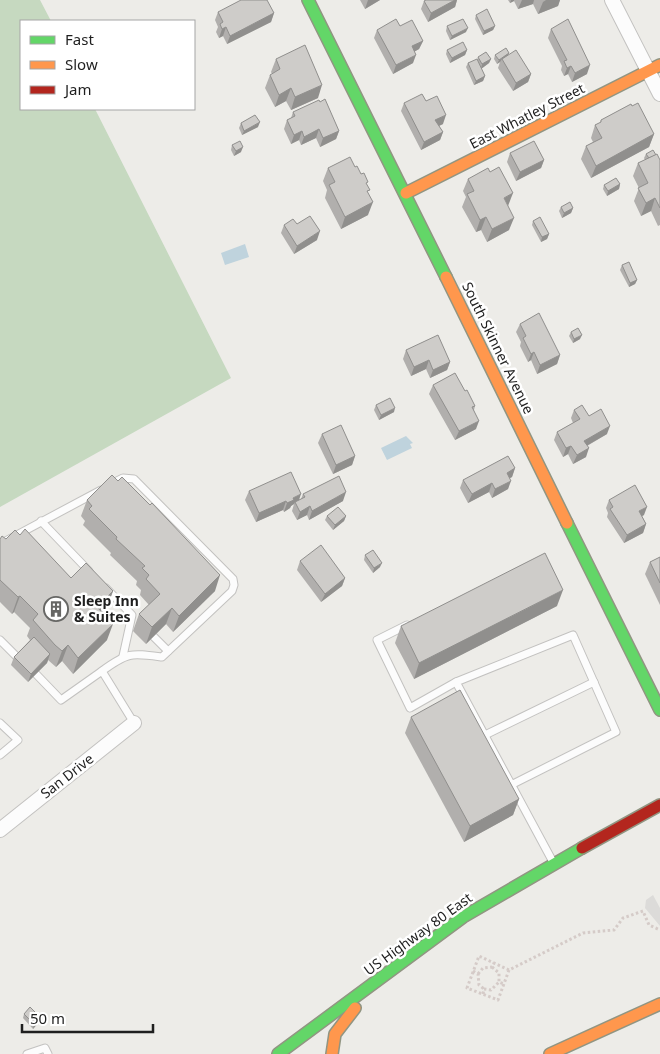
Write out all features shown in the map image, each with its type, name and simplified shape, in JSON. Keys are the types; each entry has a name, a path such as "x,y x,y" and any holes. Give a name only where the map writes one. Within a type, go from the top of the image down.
{"street":[{"name":"South Skinner Avenue","path":"308,0 406,192 660,710"},
{"path":"612,0 654,68 660,94"},
{"name":"East Whatley Street","path":"406,192 654,68"},
{"name":"San Drive","path":"0,830 134,723"},
{"name":"US Highway 80 East","path":"278,1054 463,917 554,864 660,806"},
{"path":"332,1054 334,1036 339,1024 388,974"},
{"path":"550,1054 660,1004"}],"lane":[{"path":"0,544 123,478 129,478 134,479 233,580 232,591 162,657 136,654 123,656 61,700 36,674"},
{"path":"41,521 93,575"},
{"path":"99,581 140,624"},
{"path":"123,656 132,615"},
{"path":"412,622 378,640 410,708 456,682 573,635 616,732 511,784"},
{"path":"153,636 168,651"},
{"path":"0,640 18,658"},
{"path":"102,671 134,723"},
{"path":"456,682 554,864"},
{"path":"485,735 594,682"},
{"path":"0,723 18,740 0,755"},
{"path":"27,1054 45,1048 48,1054"}],"path":[{"path":"509,970 493,965 479,956 467,988 498,1000 509,970 583,933 614,930 623,918 643,911 649,925 660,930"},
{"path":"493,965 499,973 499,982 492,990 484,989 479,985 478,974 483,968 493,965"},
{"path":"473,971 478,974"},
{"path":"499,982 504,984"},
{"path":"482,994 484,989"}],"shaded area":[{"path":"653,895 660,908 660,926 645,908 646,900"}],"green space":[{"path":"0,0 40,0 50,20 20,20 20,110 96,110 231,378 0,507"}],"water":[{"path":"245,244 249,257 225,265 221,253"},
{"path":"406,436 413,443 410,444 412,448 387,460 381,448"}],"building":[{"path":"241,0 267,0 274,13 230,36 226,27 222,29 220,24 223,22 218,12"},
{"path":"455,0 431,13 424,1"},
{"path":"487,9 495,26 484,31 476,15"},
{"path":"396,19 400,26 412,20 423,41 412,46 416,55 396,65 377,30"},
{"path":"463,19 468,28 452,36 447,26"},
{"path":"568,19 590,65 575,73 571,66 567,68 564,61 567,60 551,29"},
{"path":"463,42 467,50 452,58 447,50"},
{"path":"305,45 322,85 295,97 291,88 279,95 270,75 280,69 276,59"},
{"path":"506,48 509,53 499,60 495,55"},
{"path":"516,50 531,74 516,83 502,59"},
{"path":"486,52 491,59 482,64 478,57"},
{"path":"477,59 485,76 476,81 468,63"},
{"path":"422,94 426,101 437,96 446,115 435,120 443,132 424,142 404,103"},
{"path":"325,99 339,131 323,138 319,129 304,137 302,131 294,135 287,120 295,116 293,112"},
{"path":"638,103 654,134 596,166 586,146 602,138 595,125 631,104 632,106"},
{"path":"255,115 260,122 244,131 241,123"},
{"path":"240,141 243,147 236,151 232,145"},
{"path":"534,141 544,160 520,172 510,153"},
{"path":"653,150 656,155 649,158 646,154"},
{"path":"657,154 660,160 660,208 655,198 646,203 638,188 648,183 638,163"},
{"path":"350,157 361,174 364,173 370,190 367,191 373,202 345,217 329,185 335,182 328,168"},
{"path":"499,167 513,193 504,198 514,218 492,229 486,217 480,220 467,194 474,191 468,179 488,168 490,172"},
{"path":"616,178 620,184 608,191 604,185"},
{"path":"570,202 573,208 564,213 561,207"},
{"path":"310,216 320,231 297,246 284,225 293,219 297,224"},
{"path":"540,217 549,234 542,237 533,221"},
{"path":"629,262 637,280 630,283 622,265"},
{"path":"539,313 560,355 540,365 534,352 531,354 523,338 526,336 520,324"},
{"path":"578,328 582,335 574,339 571,332"},
{"path":"438,335 450,362 433,370 429,360 414,367 406,350"},
{"path":"455,373 475,406 472,407 479,421 459,431 433,385"},
{"path":"390,398 395,408 381,415 376,405"},
{"path":"582,405 589,416 601,409 610,426 584,441 589,448 577,455 571,446 566,448 557,432 580,419 574,410"},
{"path":"341,425 355,456 336,465 322,434"},
{"path":"508,456 515,468 507,473 511,481 495,489 492,483 472,494 463,480"},
{"path":"291,472 301,494 293,498 294,500 287,503 286,501 259,513 249,491"},
{"path":"112,475 118,481 122,477 150,505 152,503 220,575 179,616 172,608 152,627 139,614 160,594 146,579 149,575 142,568 145,566 116,539 117,537 89,509 92,506 87,500"},
{"path":"339,476 346,492 312,511 310,506 300,512 295,502 305,497 303,494"},
{"path":"635,485 647,507 639,511 646,524 627,535 610,509 613,507 609,500"},
{"path":"338,507 346,516 335,525 327,516"},
{"name":"Sleep Inn & Suites","path":"25,529 71,578 86,563 113,591 97,607 113,624 78,658 68,645 62,651 55,645 33,620 38,614 0,580 0,539 2,536 6,539 15,530 20,535"},
{"path":"321,545 345,578 325,594 300,561"},
{"path":"373,550 382,563 374,568 365,555"},
{"path":"545,553 563,590 419,663 401,626"},
{"path":"660,557 660,583 650,562"},
{"path":"34,637 50,654 31,674 14,657"},
{"path":"460,690 519,799 470,826 411,717"},
{"path":"30,1007 41,1018 34,1024 24,1014"}],"traffic: fast":[{"path":"308,0 446,277"},
{"path":"567,523 660,710"},
{"path":"278,1054 463,917 582,848"}],"traffic: slow":[{"path":"406,193 660,65"},
{"path":"446,277 567,523"},
{"path":"550,1054 660,1004"},
{"path":"332,1054 335,1034 355,1008"}],"traffic: jam":[{"path":"582,848 660,805"}],"place":[{"name":"Sleep Inn & Suites","path":"56,609"}]}
